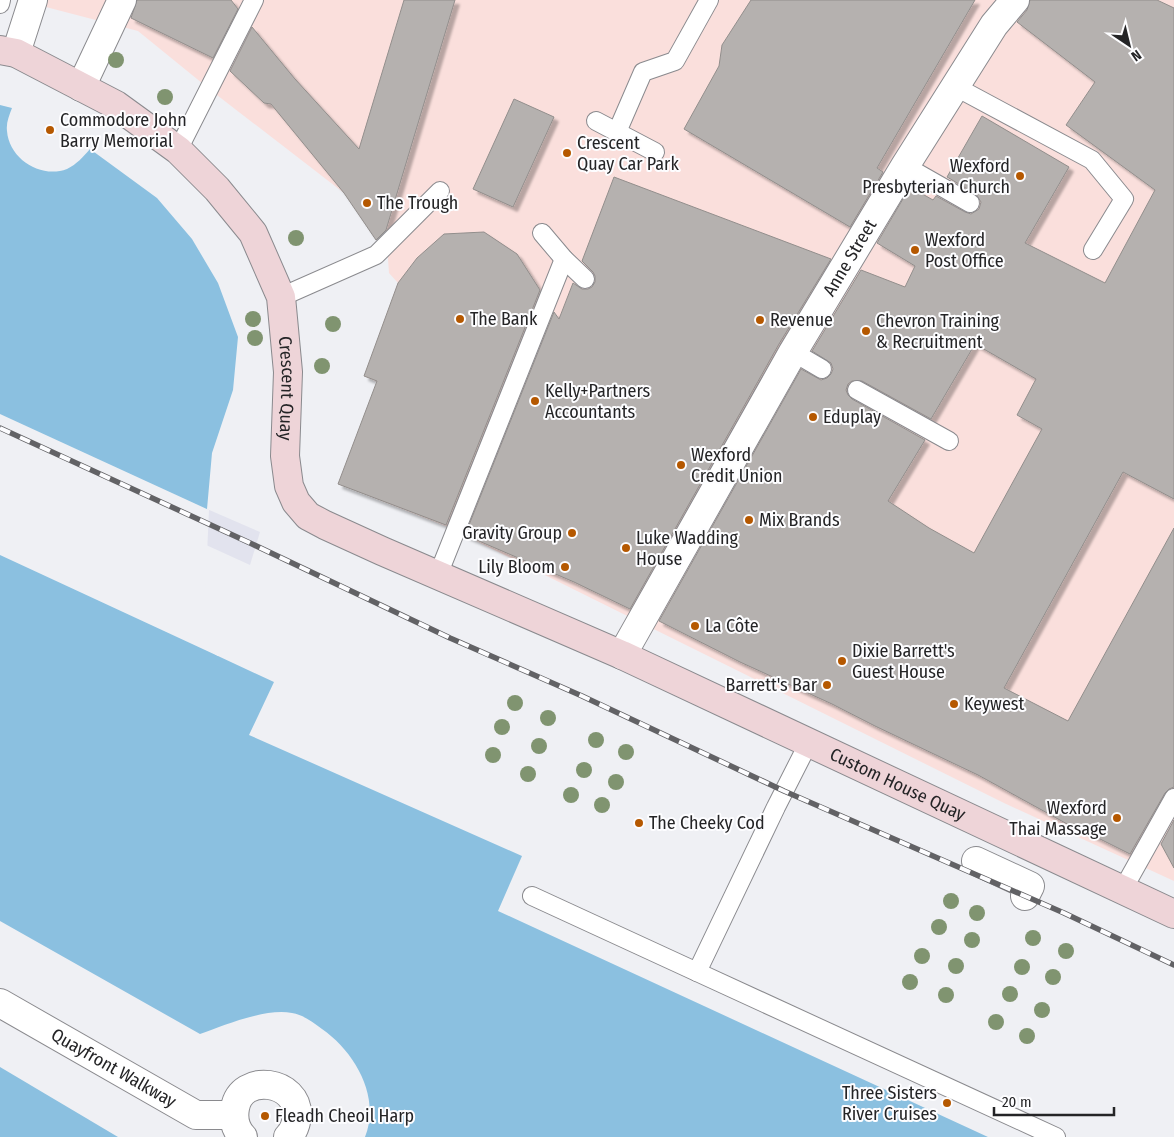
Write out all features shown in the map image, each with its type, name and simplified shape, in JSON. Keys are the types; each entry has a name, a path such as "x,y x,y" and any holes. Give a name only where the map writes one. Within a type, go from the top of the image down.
{"main road":[{"name":"Crescent Quay","path":"8,52 116,106 178,150 217,189 253,233 281,297 288,372 285,456 289,486 296,502 308,516 622,655"},
{"name":"Custom House Quay","path":"622,655 808,744 1174,914"}],"street":[{"path":"8,52 34,0"},
{"path":"81,87 122,0"},
{"name":"Anne Street","path":"622,655 793,352 847,273 905,166 994,25 1015,0"},
{"path":"976,860 1030,886 1025,896"},
{"name":"Quayfront Walkway","path":"0,1002 196,1115 238,1126 238,1100 248,1089 258,1085 269,1084 279,1087 288,1093 294,1102 297,1112 296,1123 288,1137"}],"lane":[{"path":"178,150 254,0"},
{"path":"617,132 643,72 675,61 709,0"},
{"path":"956,87 1092,160 1124,199 1093,250"},
{"path":"596,121 655,152"},
{"path":"905,166 970,203"},
{"path":"281,297 376,255 440,191"},
{"path":"542,233 564,260 585,279"},
{"path":"438,575 564,260"},
{"path":"793,352 822,369"},
{"path":"857,390 949,442"},
{"path":"697,972 808,744"},
{"path":"1122,891 1174,798"},
{"path":"532,896 1056,1137"}],"shaded area":[{"path":"19,0 1174,0 1174,881 1004,803 448,527 338,484 377,382 364,376 398,283 389,273 386,231 366,225 344,193 213,92 138,31"},
{"path":"0,451 207,509 260,532 250,565"}],"water":[{"path":"0,105 12,108 7,122 7,131 9,141 20,158 37,169 57,171 74,165 90,149 157,198 192,239 218,283 238,337 233,390 212,453 200,645 218,656 274,682 249,735 522,856 498,911 988,1137 365,1137 369,1122 370,1106 362,1077 345,1050 308,1019 292,1013 270,1013 245,1018 200,1034 0,921"},
{"path":"0,1067 118,1137 0,1137"}],"pier":[{"path":"0,414 209,510 203,644 219,653 218,656 0,555"}],"building":[{"path":"137,0 231,0 238,9 213,58 131,18"},
{"path":"404,0 455,0 386,230 376,240 344,193 271,104 264,103 230,71 252,27 295,79 359,149"},
{"path":"751,0 975,0 877,168 883,172 850,227 684,129 719,66 722,45"},
{"path":"1030,0 1157,0 1174,8 1174,499 1123,472 1004,688 1068,721 1174,528 1174,787 1165,793 1130,854 1069,825 978,775 832,704 740,662 659,621 801,369 821,380 831,374 833,369 831,363 812,351 861,270 905,287 915,266 877,243 910,187 933,200 936,196 971,214 979,209 981,202 976,194 947,177 982,116 1069,167 1025,243 1105,283 1155,190 1066,125 1095,82 1017,22 1027,10","holes":["975,344 1036,379 1017,415 1042,429 974,553 929,528 888,501 925,440 852,399 846,390 848,384 852,381 862,381 931,419"]},
{"path":"514,99 554,117 513,207 473,189"},
{"path":"614,177 831,259 779,344 630,609 574,582 465,535 554,312 559,319 573,283 582,289 588,289 595,282 593,272 582,261"},
{"name":"The Bank","path":"484,232 517,254 540,290 446,525 338,484 377,381 364,376 398,283 417,258 444,234"},
{"path":"1174,820 1174,868 1161,844"}],"railway":[{"path":"0,428 784,791 1064,913 1174,965"}],"place":[{"name":"Commodore John Barry Memorial","path":"50,130"},
{"name":"Crescent Quay Car Park","path":"567,153"},
{"name":"Wexford Presbyterian Church","path":"1020,176"},
{"name":"The Trough","path":"367,203"},
{"name":"Wexford Post Office","path":"915,250"},
{"name":"The Bank","path":"460,319"},
{"name":"Revenue","path":"760,320"},
{"name":"Chevron Training & Recruitment","path":"866,331"},
{"name":"Kelly+Partners Accountants","path":"535,401"},
{"name":"Eduplay","path":"813,417"},
{"name":"Wexford Credit Union","path":"681,465"},
{"name":"Mix Brands","path":"749,520"},
{"name":"Gravity Group","path":"572,533"},
{"name":"Luke Wadding House","path":"626,548"},
{"name":"Lily Bloom","path":"565,567"},
{"name":"La Côte","path":"695,626"},
{"name":"Dixie Barrett's Guest House","path":"842,661"},
{"name":"Barrett's Bar","path":"827,685"},
{"name":"Keywest","path":"954,704"},
{"name":"Wexford Thai Massage","path":"1117,818"},
{"name":"The Cheeky Cod","path":"639,823"},
{"name":"Three Sisters River Cruises","path":"947,1103"},
{"name":"Fleadh Cheoil Harp","path":"265,1116"}]}
